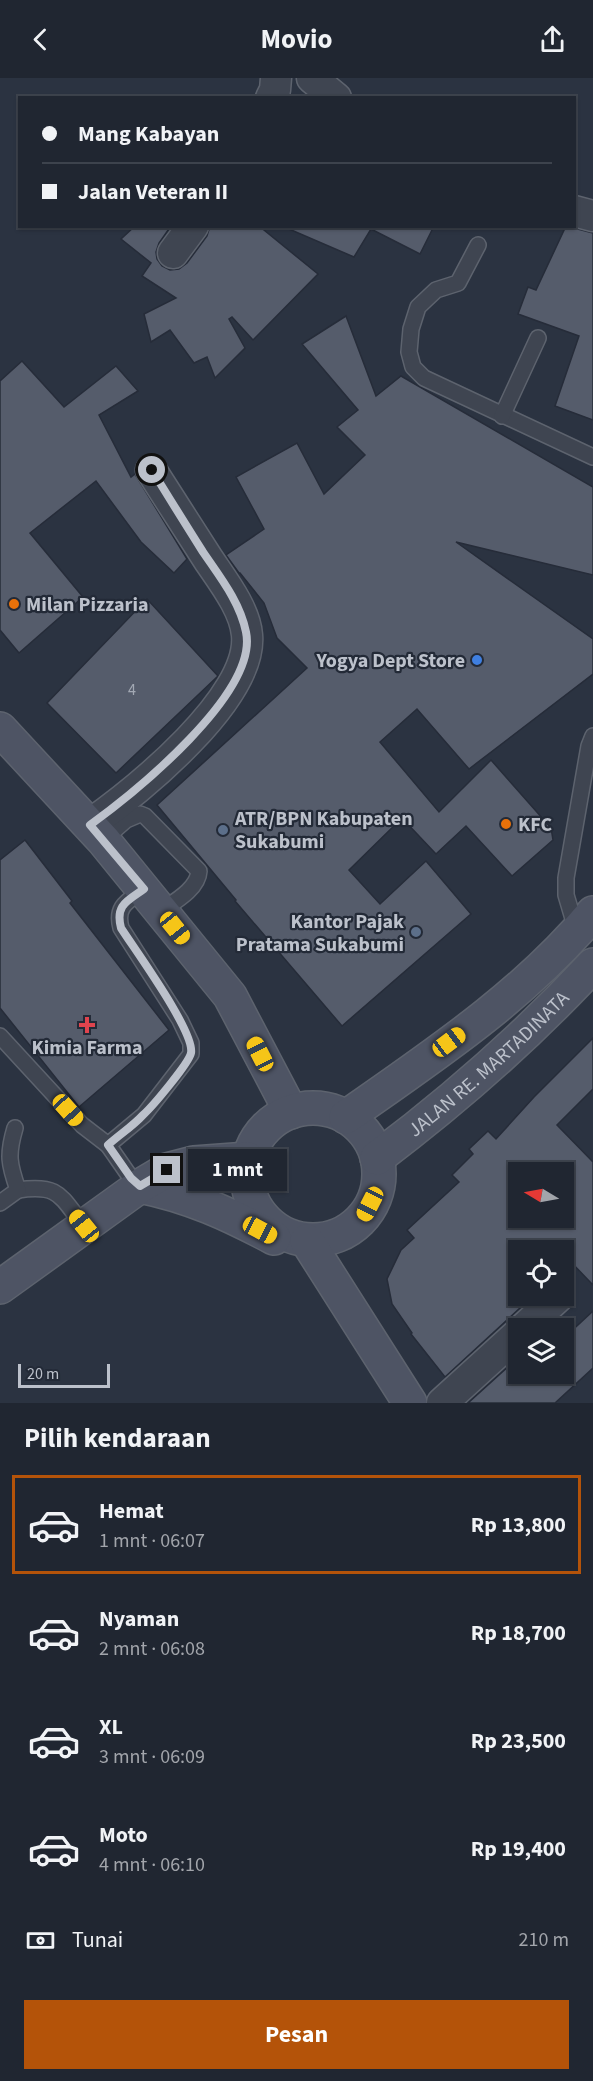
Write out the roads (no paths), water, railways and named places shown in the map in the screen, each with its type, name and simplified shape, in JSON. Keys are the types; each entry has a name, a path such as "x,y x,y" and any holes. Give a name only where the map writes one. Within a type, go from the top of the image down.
{"main road":[{"path":"0,729 96,832 230,996 291,1112"},
{"name":"JALAN RE. MARTADINATA","path":"346,1117 397,1082 536,975 585,922"},
{"name":"JALAN RE. MARTADINATA","path":"377,1158 428,1120 507,1051 593,965"},
{"path":"313,1251 363,1218 377,1190 377,1158 370,1141 360,1128 346,1117 328,1110 309,1108 291,1112 264,1130 248,1159 247,1182 253,1203 266,1222 313,1251 410,1403"},
{"path":"0,1287 140,1186 167,1170 194,1163 248,1159"},
{"path":"140,1186 172,1192 202,1203 313,1251"}],"street":[{"path":"272,96 276,78"},
{"path":"312,78 334,96"},
{"path":"576,212 593,216"},
{"path":"173,253 192,228"},
{"path":"96,832 123,801 204,724 227,695 244,664 247,634 238,606 152,470"},
{"path":"535,1318 548,1306"},
{"path":"442,1403 508,1343"}],"lane":[{"path":"478,245 458,283 436,290 418,307 411,329 409,352 413,367 424,378 593,457"},
{"path":"502,416 538,338"},
{"path":"585,922 566,895 566,878 589,746 593,736"},
{"path":"96,832 140,814 145,816 199,871 199,876 190,890 123,905 118,916 121,928 180,1020 191,1043 191,1054 144,1115 108,1145"},
{"path":"0,1035 82,1125 108,1145 131,1178 140,1186"},
{"path":"15,1128 9,1149 11,1170 18,1190"},
{"path":"0,1203 18,1190 40,1187 52,1190 62,1197 84,1226"}],"place":[{"name":"Milan Pizzaria","path":"14,604"},
{"name":"Yogya Dept Store","path":"477,660"},
{"name":"KFC","path":"506,824"},
{"name":"ATR/BPN Kabupaten Sukabumi","path":"223,830"},
{"name":"Kantor Pajak Pratama Sukabumi","path":"416,932"},
{"name":"Kimia Farma","path":"87,1025"}]}
